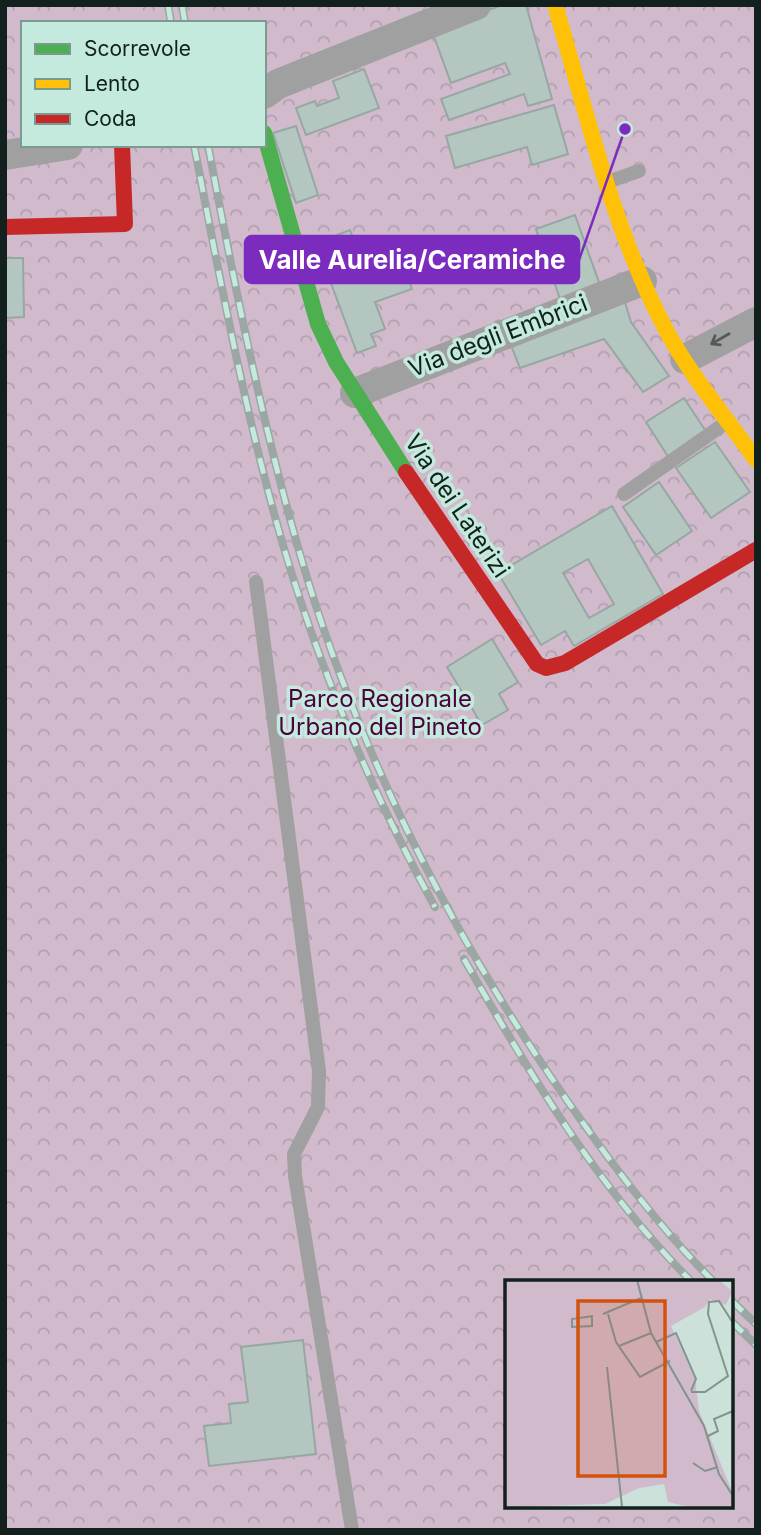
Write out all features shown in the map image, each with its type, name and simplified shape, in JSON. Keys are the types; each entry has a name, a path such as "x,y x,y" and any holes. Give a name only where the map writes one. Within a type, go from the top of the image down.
{"street":[{"path":"266,93 278,84 476,5"},
{"path":"555,5 607,183 642,281 660,319 685,359 756,460"},
{"name":"Via dei Laterizi","path":"266,139 290,216 318,324 355,393 400,464 542,667 552,668 565,663 756,550"},
{"path":"5,155 55,147"},
{"path":"5,227 125,225 122,147"},
{"name":"Via degli Embrici","path":"355,393 642,281"},
{"path":"685,359 756,322"}],"lane":[{"path":"607,183 639,171"},
{"path":"624,494 728,421"},
{"path":"256,582 319,1071 318,1107 294,1154 295,1177 352,1530"}],"green space":[{"name":"Parco Regionale Urbano del Pineto","path":"5,5 756,5 756,1530 5,1530"}],"building":[{"path":"502,5 526,5 552,99 528,106 524,94 449,120 441,99 510,74 505,63 451,83 432,31"},
{"path":"364,69 379,108 306,135 296,108 315,101 317,106 339,98 333,81"},
{"path":"554,105 568,154 532,165 527,147 455,168 446,136"},
{"path":"296,126 318,195 296,203 273,133"},
{"path":"575,215 601,288 561,302 536,229"},
{"path":"350,230 365,269 400,256 412,289 375,302 385,329 371,334 376,346 357,353 316,243"},
{"path":"5,258 23,258 24,317 5,318"},
{"path":"624,299 631,322 669,376 643,392 604,339 520,368 509,340"},
{"path":"684,398 707,433 669,458 646,422"},
{"path":"715,442 750,492 711,518 676,468"},
{"path":"659,482 692,531 656,555 623,507"},
{"path":"612,506 663,594 574,646 565,631 541,645 498,573","holes":["588,559 614,604 589,618 563,573"]},
{"path":"492,639 518,682 499,694 508,710 482,725 447,667"},
{"path":"303,1340 316,1454 209,1466 204,1426 231,1423 229,1404 248,1402 241,1347"}],"railway":[{"path":"168,5 171,21"},
{"path":"182,5 185,21"},
{"path":"194,147 245,396 283,545 349,730 390,820 435,907"},
{"path":"208,147 249,351 286,504 323,626 378,768 446,905 524,1036 618,1170 654,1216 712,1280"},
{"path":"464,959 540,1086 595,1168 657,1245 690,1280"},
{"path":"733,1302 756,1324"},
{"path":"733,1323 756,1345"}],"traffic: fast":[{"path":"266,140 318,324 336,362 406,472"}],"traffic: slow":[{"path":"555,5 602,170 646,290 685,361 756,460"}],"traffic: jam":[{"path":"5,227 125,224 122,147"},
{"path":"406,472 537,664 546,668 565,663 756,550"}],"place":[{"name":"Valle Aurelia/Ceramiche","path":"625,129"}]}
